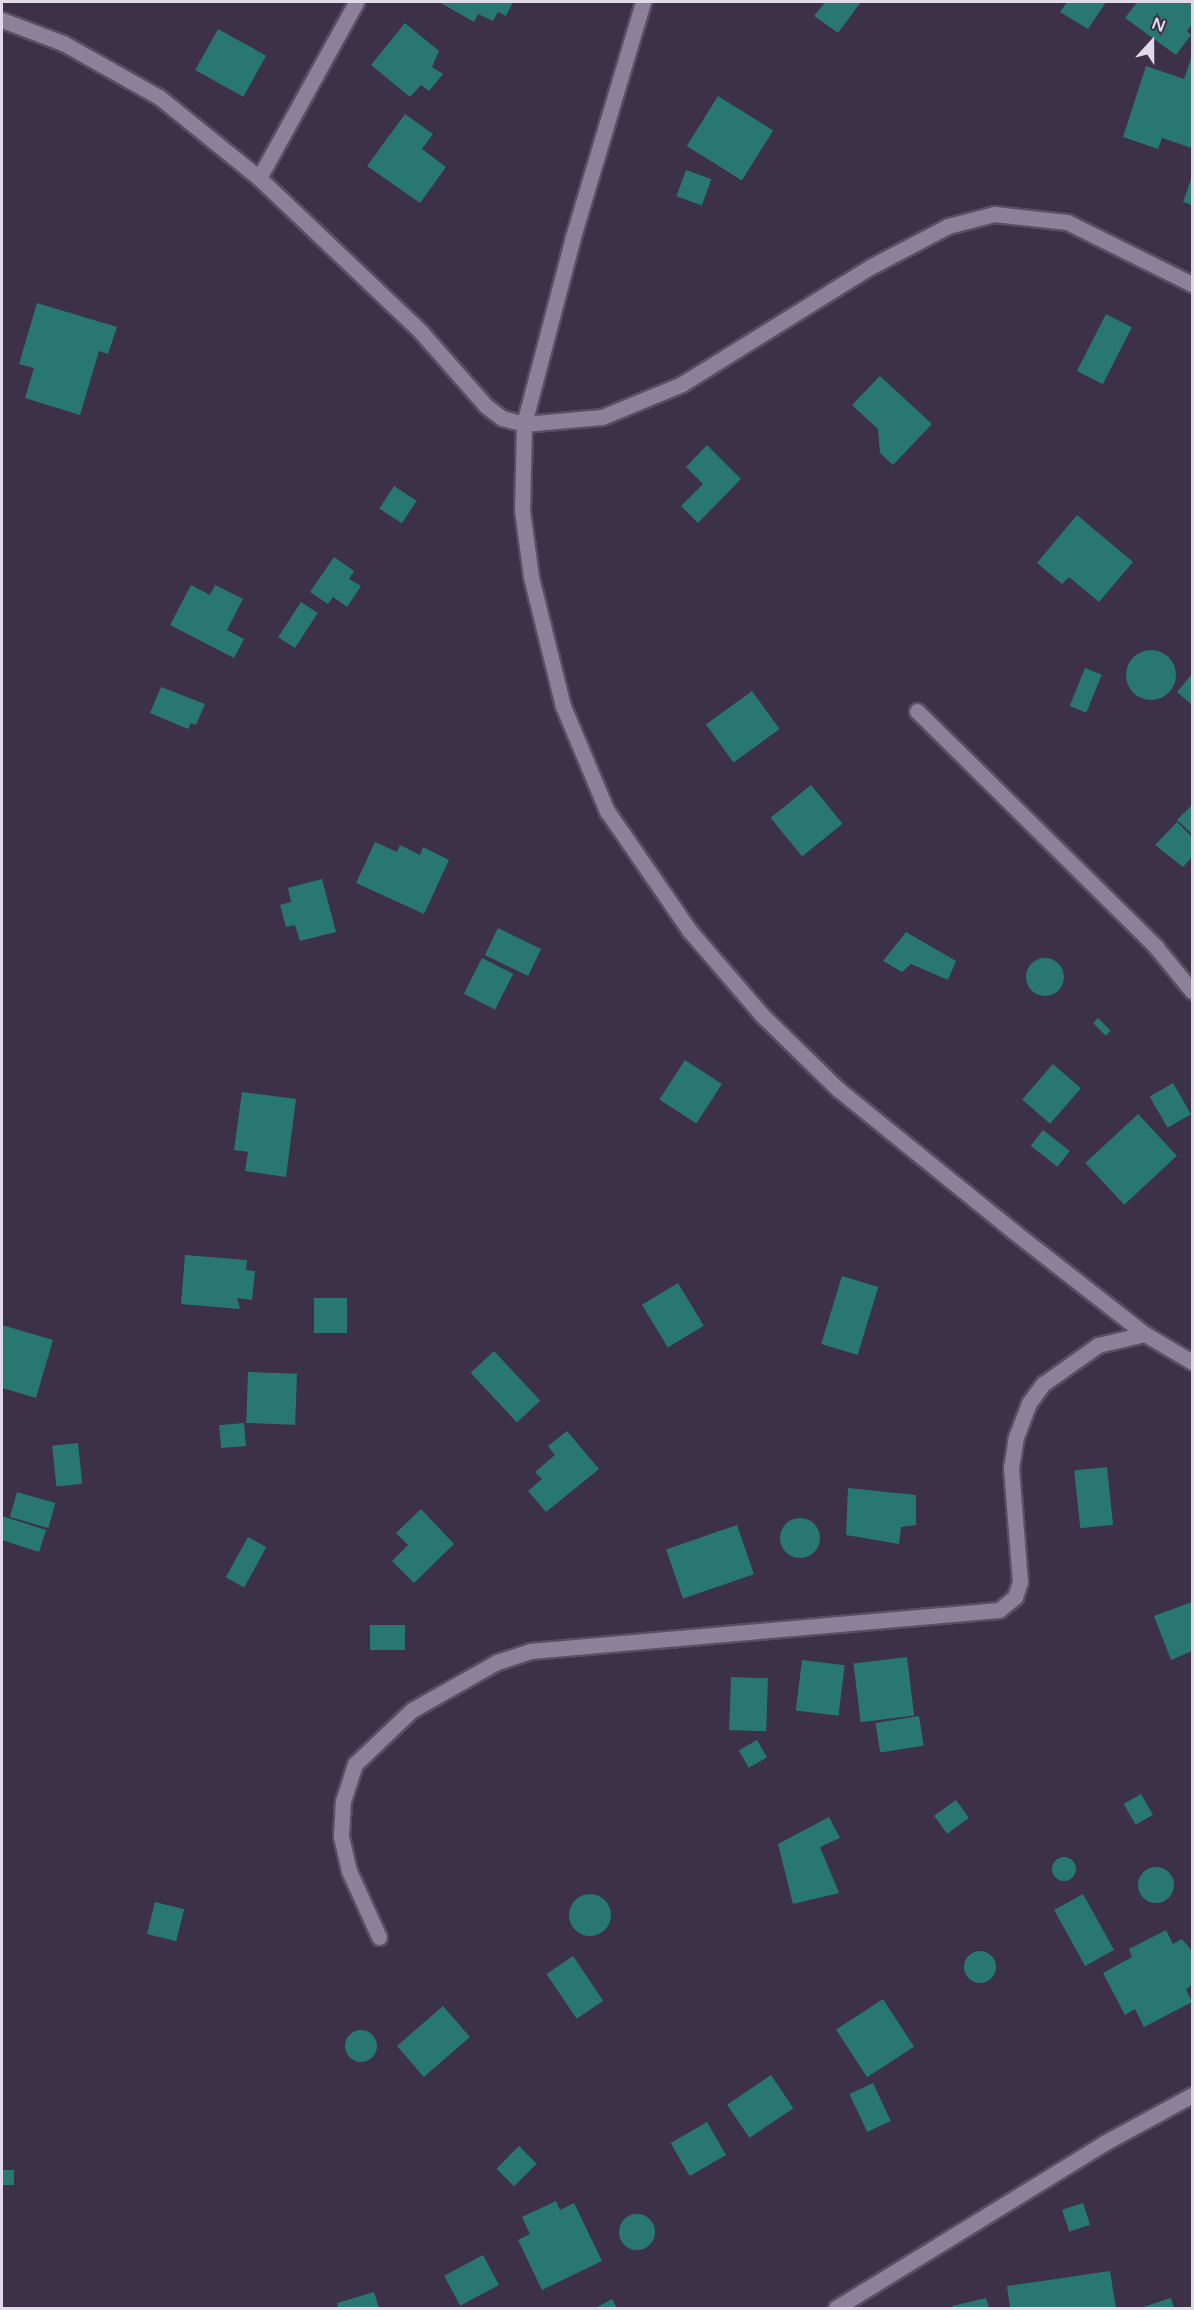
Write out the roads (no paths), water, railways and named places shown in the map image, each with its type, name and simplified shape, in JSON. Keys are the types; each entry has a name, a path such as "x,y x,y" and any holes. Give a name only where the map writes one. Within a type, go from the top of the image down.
{"street":[{"path":"259,178 356,2"},
{"path":"644,2 573,237 524,424 522,510 531,577 563,706 607,811 689,930 761,1014 839,1090 1145,1334 1192,1362"},
{"path":"2,20 63,43 159,97 259,178 421,332 486,406 502,418 524,424 602,417 682,384 870,267 948,226 994,213 1067,222 1192,284"},
{"path":"917,711 1156,947 1192,991"},
{"path":"379,1937 349,1871 341,1837 343,1801 355,1764 412,1710 496,1662 530,1651 999,1610 1014,1597 1020,1582 1011,1468 1016,1437 1029,1403 1044,1384 1098,1346 1145,1334"},
{"path":"836,2308 1104,2143 1192,2095"}]}
